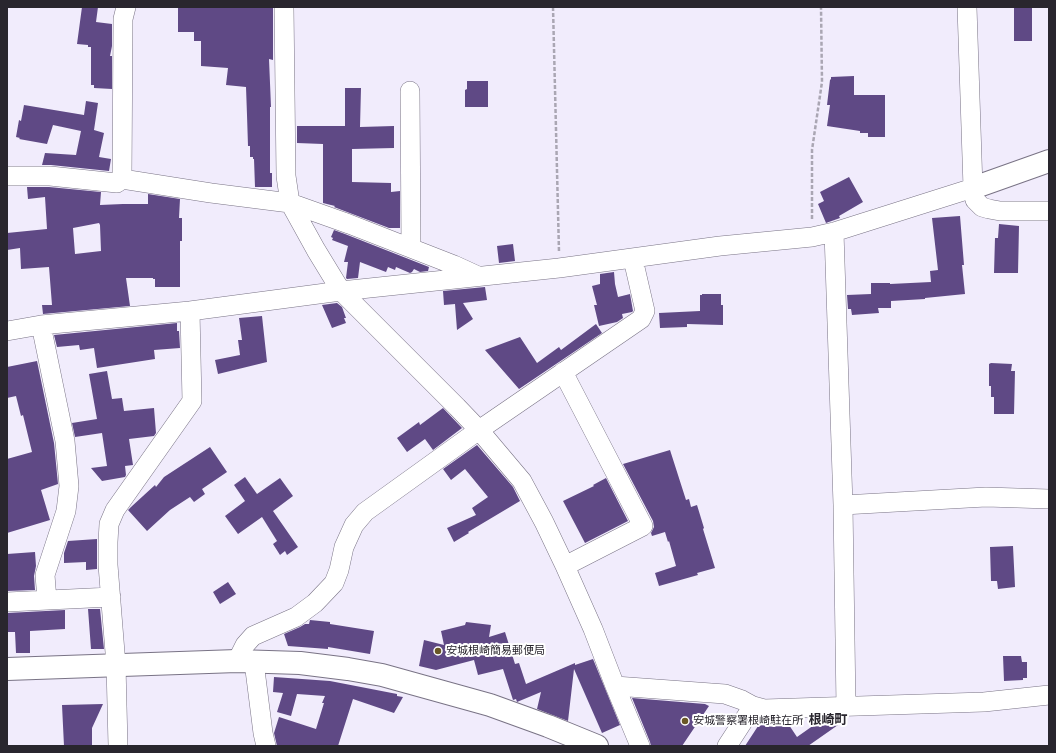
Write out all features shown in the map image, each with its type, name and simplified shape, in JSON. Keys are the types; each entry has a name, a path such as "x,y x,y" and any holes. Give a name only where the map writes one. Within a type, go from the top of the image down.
{"street":[{"path":"122,179 123,19 126,7"},
{"path":"284,7 286,176 290,203 341,291 479,430 522,481 565,566 593,629 640,746"},
{"path":"967,7 973,188 975,200 982,207 1000,211 1049,211"},
{"path":"410,91 411,248"},
{"path":"7,331 41,325 190,311 341,291 559,268 720,246 812,237 834,232 973,188 1049,161"},
{"path":"7,176 50,176 117,183 122,179 211,193 290,203 349,224 479,276"},
{"path":"834,232 846,706"},
{"path":"266,746 245,662 245,645 253,636 296,616 315,603 334,583 339,570 344,547 354,525 365,512 479,430 641,319 645,311 634,258"},
{"path":"118,746 116,665 108,565 109,524 115,510 192,401 190,311"},
{"path":"41,325 65,442 69,486 66,512 45,575 47,600"},
{"path":"562,372 643,526 565,566"},
{"path":"842,505 986,497 1049,499"},
{"path":"7,602 111,597"},
{"path":"7,669 245,662 300,663 348,669 382,675 490,705 541,723 597,746"},
{"path":"615,686 726,694 753,706 764,709 984,702 1049,695"},
{"path":"727,746 753,706"}],"path":[{"path":"553,7 559,268"},
{"path":"812,237 812,150 822,82 821,7"}],"building":[{"path":"82,7 98,7 96,22 112,24 112,46 110,56 112,56 112,89 94,88 94,85 91,85 91,47 88,47 88,45 77,44"},
{"path":"178,7 273,7 273,60 269,59 271,107 270,173 272,173 272,187 255,187 254,159 253,157 250,157 250,146 248,146 246,87 226,85 228,68 201,66 201,41 194,41 194,32 178,32"},
{"path":"1014,8 1032,8 1032,41 1014,41"},
{"path":"854,76 854,95 885,95 885,137 868,137 868,133 860,133 860,131 827,126 830,105 827,105 831,77"},
{"path":"467,81 488,81 488,107 465,107 465,90 467,89"},
{"path":"345,88 361,88 360,127 394,126 394,148 352,149 352,182 391,183 391,192 400,191 400,228 389,228 334,207 335,206 323,203 323,144 297,143 297,126 345,126"},
{"path":"86,101 98,103 94,130 104,133 99,157 111,159 109,171 42,165 45,153 76,155 81,131 53,125 47,144 19,139 20,138 16,137 19,120 21,121 24,105 84,115"},
{"path":"849,177 863,202 839,216 840,218 826,223 818,204 824,201 820,192"},
{"path":"27,187 49,187 101,192 100,205 148,204 148,194 180,199 179,218 182,218 182,241 180,241 180,287 155,287 155,279 153,278 126,278 130,306 43,314 42,305 52,305 49,267 21,269 20,248 7,250 7,233 47,229 45,197 28,199","holes":["99,223 101,251 75,254 73,228"]},
{"path":"960,216 965,294 925,299 891,301 891,308 878,308 879,313 852,315 851,309 848,309 847,295 871,294 871,283 890,284 931,282 930,271 938,270 932,218"},
{"path":"999,224 1019,226 1018,273 994,273 995,238 998,238"},
{"path":"334,230 429,267 428,271 420,272 414,269 410,273 396,267 395,270 388,267 386,272 360,262 358,278 347,279 348,262 344,262 348,246 332,240 333,238 331,237"},
{"path":"513,244 515,261 499,263 497,246"},
{"path":"614,272 618,297 630,294 633,311 622,314 623,318 617,322 599,326 594,305 597,305 592,286 600,284 600,274"},
{"path":"485,287 487,300 463,303 473,319 457,330 455,304 444,305 443,291"},
{"path":"721,294 721,305 723,305 723,325 687,324 687,327 660,328 659,313 700,311 700,295"},
{"path":"337,303 342,307 346,318 344,318 346,323 332,328 322,305"},
{"path":"262,316 267,362 218,374 215,360 240,355 238,340 242,340 239,318"},
{"path":"177,323 180,348 154,350 155,359 97,368 94,348 80,350 79,345 57,347 54,335"},
{"path":"596,324 602,333 519,389 485,350 520,337 537,363 559,347 561,350"},
{"path":"37,361 54,443 58,484 41,490 50,520 7,533 7,459 32,452 23,415 21,416 16,396 7,398 7,367"},
{"path":"989,364 1012,364 1011,371 1015,371 1014,414 994,414 994,397 991,397 991,386 989,386"},
{"path":"107,371 112,399 122,398 124,411 154,408 156,433 154,436 129,439 133,465 125,466 125,477 102,481 91,468 107,466 102,433 75,437 72,423 97,419 89,374"},
{"path":"443,408 462,428 433,450 425,439 407,452 397,438 419,422 420,425"},
{"path":"477,445 513,487 520,501 454,542 447,528 476,515 472,508 488,497 465,469 451,480 443,469"},
{"path":"210,447 227,472 202,489 205,494 194,502 190,497 170,510 147,531 128,510 155,485 156,487 164,477"},
{"path":"670,450 686,500 689,499 691,507 697,505 715,568 697,573 698,575 659,586 655,573 676,566 669,541 668,542 665,532 652,536 651,533 654,527 653,521 623,464"},
{"path":"245,477 257,494 280,478 293,496 273,511 298,547 287,555 285,551 280,555 273,544 277,541 262,517 238,534 225,516 245,501 234,485"},
{"path":"606,478 628,521 585,543 563,501 594,486 593,485"},
{"path":"97,539 97,569 86,570 86,562 64,563 64,553 68,541"},
{"path":"1013,546 1015,587 998,589 997,581 991,581 990,547"},
{"path":"35,552 35,590 7,591 7,554"},
{"path":"228,582 236,594 220,604 213,592"},
{"path":"88,609 100,609 104,649 91,649"},
{"path":"65,610 65,629 30,631 30,653 16,653 15,632 7,632 7,613"},
{"path":"310,620 330,622 330,624 374,631 370,654 328,647 328,649 288,646 284,634 305,624 309,624"},
{"path":"466,622 491,625 489,637 505,632 515,664 519,663 526,684 575,663 575,665 593,659 620,725 602,733 574,669 568,721 537,709 541,692 517,702 516,699 513,700 503,669 478,675 474,660 436,670 419,666 424,640 444,645 441,631 465,625"},
{"path":"1003,656 1021,656 1022,662 1027,662 1027,678 1023,678 1023,680 1004,681"},
{"path":"274,677 330,681 397,694 397,696 403,697 394,713 353,699 338,746 277,746 274,733 279,717 316,729 325,696 297,694 291,716 277,712 283,693 273,692"},
{"path":"632,698 705,704 709,706 682,746 651,746"},
{"path":"103,704 92,728 92,746 64,746 62,705"},
{"path":"824,718 833,718 838,725 808,746 745,746 762,720 765,720 774,726 785,719 797,737"}],"place":[{"name":"安城根崎簡易郵便局","path":"438,651"},
{"name":"安城警察署根崎駐在所","path":"685,721"}],"district":[{"name":"根崎町","path":"828,720"}]}
